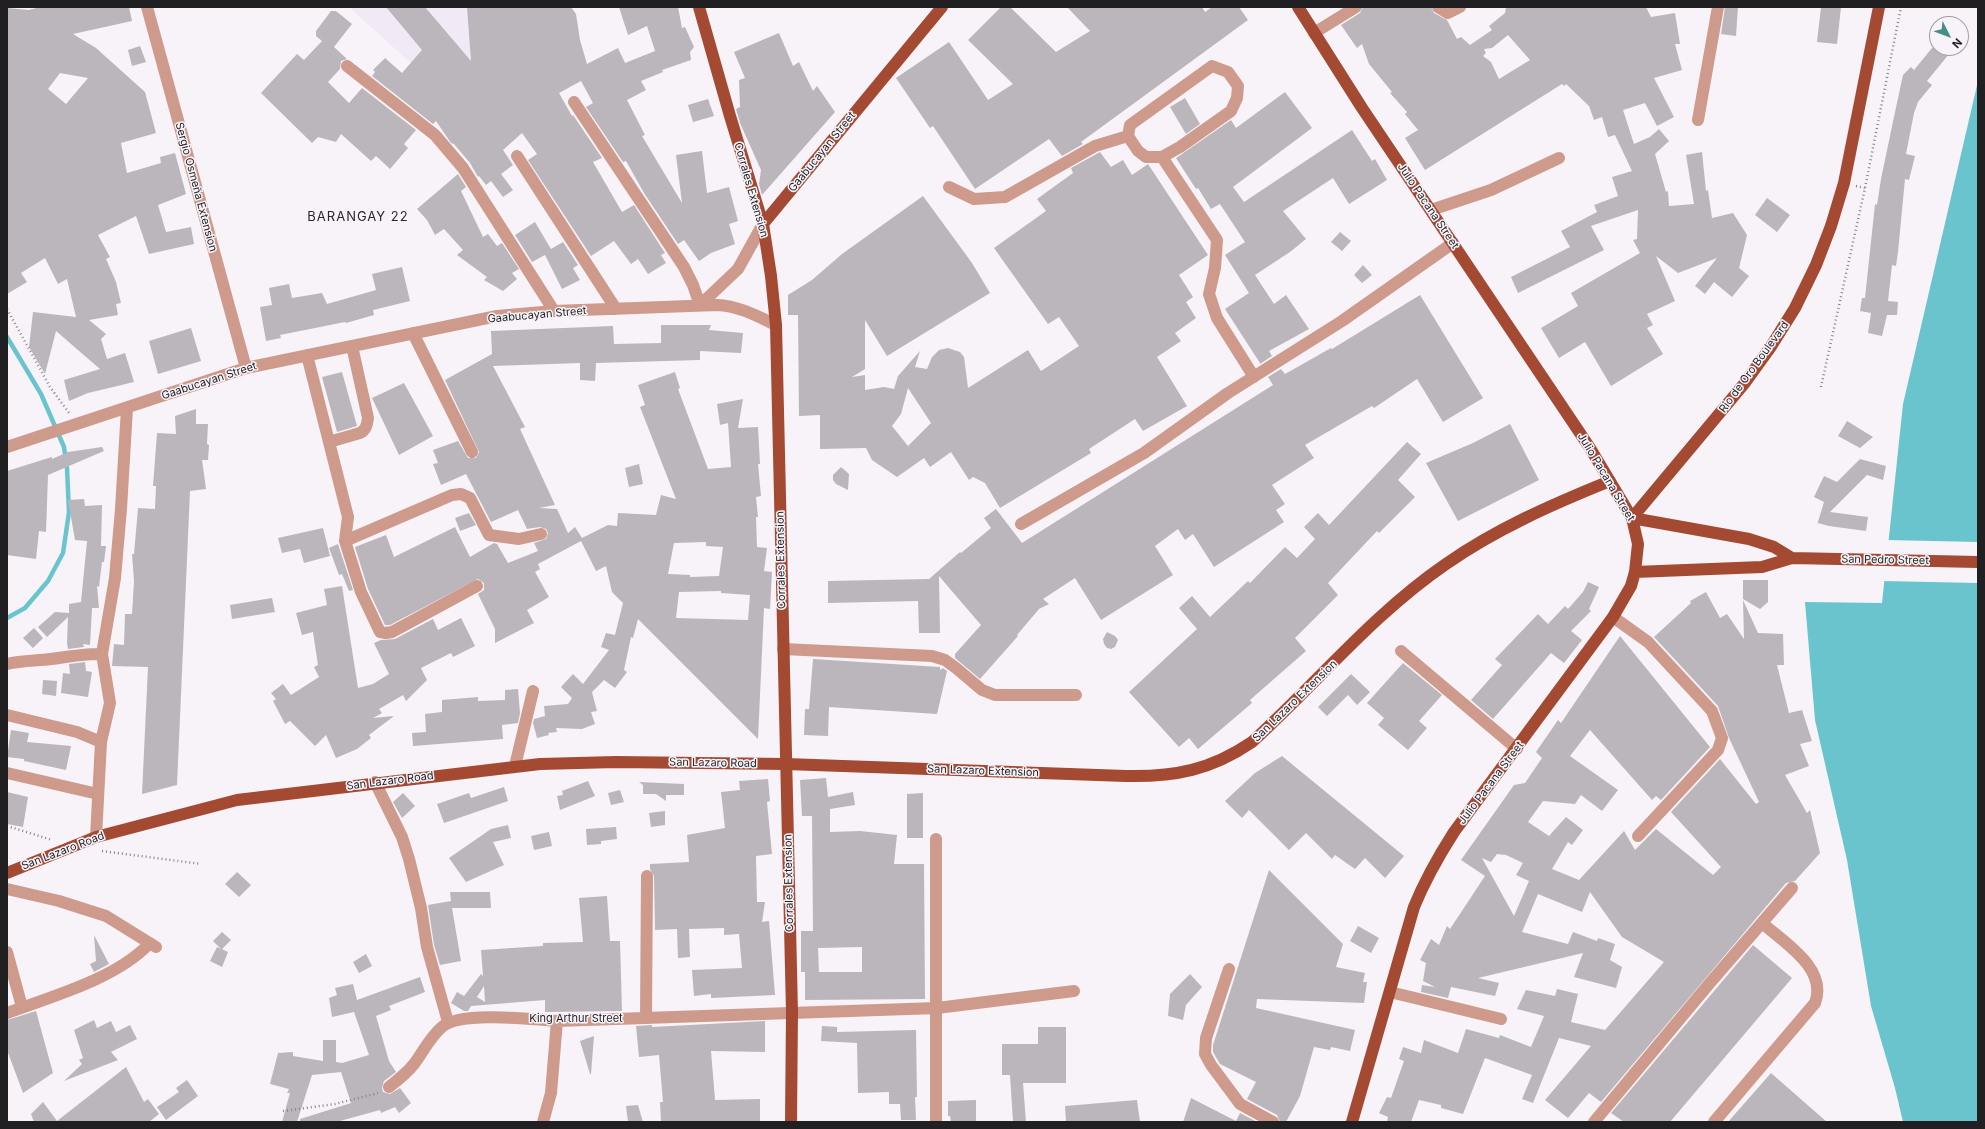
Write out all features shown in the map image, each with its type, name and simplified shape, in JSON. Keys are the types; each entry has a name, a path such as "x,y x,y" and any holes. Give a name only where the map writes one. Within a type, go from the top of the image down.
{"main road":[{"name":"Corrales Extension","path":"699,7 763,224 771,276 776,325 792,1012 791,1122"},
{"name":"Gaabucayan Street","path":"763,224 942,7"},
{"name":"Julio Pacana Street","path":"1298,7 1362,108 1610,481 1632,518 1638,544 1635,572 1631,586 1613,617 1517,749 1454,832 1437,858 1425,881 1414,907 1352,1122"},
{"name":"Rio de Oro Boulevard","path":"1632,518 1744,384 1770,348 1795,308 1810,277 1831,226 1844,183 1879,7"},
{"name":"San Lazaro Extension","path":"786,764 1151,776 1173,774 1214,763 1252,742 1385,612 1444,564 1503,529 1610,481"},
{"path":"1632,518 1749,539 1774,547 1797,558"},
{"name":"San Pedro Street","path":"1635,572 1762,567 1797,558 1978,562"},
{"name":"San Lazaro Road","path":"7,873 96,837 237,800 515,766 571,762 786,764"}],"street":[{"name":"Sergio Osmeña Extension","path":"147,7 246,368"},
{"path":"1314,33 1356,7"},
{"path":"1438,7 1448,13 1460,7"},
{"path":"1698,120 1718,7"},
{"path":"347,66 435,134 463,168 554,311"},
{"path":"1212,66 1228,72 1238,86 1237,98 1231,111 1180,147 1162,157 1146,157 1138,151 1128,136 1130,125 1212,66"},
{"path":"574,102 684,267 693,285 700,305 725,305 735,307 776,325"},
{"path":"949,187 974,199 1005,198 1095,146 1128,136"},
{"path":"517,156 616,309"},
{"path":"1162,157 1217,240 1215,268 1209,294 1217,318 1254,377"},
{"path":"1431,210 1492,190 1559,158"},
{"name":"Gaabucayan Street","path":"7,447 246,368 497,316 554,311 700,305 738,269 763,224"},
{"path":"1021,524 1144,453 1228,393 1342,321 1453,243"},
{"path":"413,334 472,452"},
{"path":"329,442 360,434 364,431 367,425 368,418 352,346"},
{"path":"307,355 348,517 345,541 361,592 380,632 392,632 477,586"},
{"path":"96,837 101,742 110,704 102,654 115,578 127,408"},
{"path":"345,541 452,495 461,494 470,498 489,535 519,539 541,534"},
{"path":"1613,617 1648,642 1712,711 1722,738 1718,750 1638,836"},
{"path":"783,649 932,656 944,660 982,690 995,695 1076,694"},
{"path":"1401,651 1517,749"},
{"path":"7,664 21,661 51,659 84,653 102,654"},
{"path":"515,766 532,691"},
{"path":"7,715 76,732 101,742"},
{"path":"7,773 98,794"},
{"path":"375,782 402,837 409,859 421,908 427,947 448,1022 440,1029 408,1071 389,1087"},
{"path":"936,839 936,1122"},
{"path":"646,1018 647,876"},
{"path":"1594,1122 1792,888"},
{"path":"7,889 59,901 106,916 153,945 105,974 7,1013"},
{"path":"1714,1122 1815,1003 1818,994 1817,982 1808,964 1762,923"},
{"path":"7,952 22,1008"},
{"path":"1228,969 1206,1038 1205,1054 1211,1065 1240,1104 1273,1122"},
{"name":"King Arthur Street","path":"448,1022 461,1019 492,1018 557,1020 937,1008 1074,991"},
{"path":"1390,992 1501,1019"},
{"path":"543,1122 551,1093 557,1020"}],"path":[{"path":"1821,387 1865,188 1902,7"},
{"path":"7,309 50,387 75,425"},
{"path":"283,1111 335,1104 363,1098 389,1087"}],"shaded area":[{"path":"495,7 458,106 350,8"}],"water":[{"path":"1978,81 1978,1122 1903,1122 1895,1088 1871,1006 1847,860 1815,720 1805,602 1882,603 1903,404"}],"pier":[{"path":"1886,540 1978,542 1978,583 1882,581"}],"building":[{"path":"40,7 129,7 132,21 73,34 96,48 145,92 156,133 121,143 127,173 161,163 160,157 175,153 186,194 158,205 166,232 191,227 194,244 149,254 136,216 98,235 110,257 106,259 116,282 121,303 116,304 118,315 89,320 106,334 101,339 107,359 125,353 134,382 88,393 69,401 64,380 100,369 56,331 45,374 29,347 33,312 76,317 67,279 58,284 45,258 21,273 27,282 7,294 7,8 29,10","holes":["60,73 88,78 66,104 48,89"]},
{"path":"386,7 425,7 471,61 467,7 571,7 576,14 580,40 587,64 618,48 625,63 655,51 647,26 628,35 619,7 678,7 682,28 685,27 694,47 690,52 691,60 662,70 663,72 641,81 646,90 627,100 645,135 642,136 682,203 676,155 702,151 707,193 729,187 738,221 729,224 735,244 711,253 699,261 684,240 678,244 644,193 626,161 623,162 586,107 593,103 581,81 559,93 572,116 573,115 602,158 593,162 622,212 634,205 665,253 661,255 666,263 648,274 638,259 631,264 614,241 591,256 528,160 537,154 522,133 503,150 513,165 501,174 513,190 503,197 491,181 486,185 479,176 478,177 470,163 454,144 451,143 436,121 433,124 372,76 375,72 373,70 385,58 402,73 422,50"},
{"path":"1001,7 1010,7 1056,52 1090,31 1067,7 1202,7 1205,12 1212,7 1239,7 1248,20 1081,142 1083,144 1062,156 1049,139 975,189 933,126 930,128 896,78 949,42 988,100 1013,84 968,40"},
{"path":"1363,7 1431,7 1434,13 1447,20 1457,39 1461,37 1470,45 1492,30 1489,26 1505,13 1506,7 1646,7 1651,17 1675,13 1680,44 1675,44 1682,70 1654,78 1674,117 1657,126 1645,103 1623,110 1634,144 1650,137 1659,129 1669,141 1655,154 1666,192 1668,191 1669,206 1694,204 1686,155 1702,152 1706,191 1708,190 1712,218 1733,213 1747,235 1739,268 1749,276 1732,297 1714,282 1705,294 1695,286 1717,258 1678,273 1656,256 1675,301 1647,314 1653,325 1647,328 1663,354 1611,386 1585,342 1559,358 1541,328 1578,306 1571,293 1640,253 1633,240 1637,239 1638,210 1591,226 1604,250 1518,293 1511,277 1570,247 1561,231 1597,212 1594,205 1618,196 1612,177 1632,171 1615,135 1608,137 1602,117 1594,120 1589,106 1566,84 1564,86 1562,84 1425,170 1405,138 1418,130 1405,114 1407,112 1390,93 1392,92 1369,64 1362,44 1357,48 1341,25 1360,13","holes":["1508,35 1530,60 1499,79 1491,62 1483,56 1486,53 1484,49 1492,48"]},
{"path":"1725,7 1738,7 1736,36 1721,34"},
{"path":"1821,7 1841,7 1837,44 1817,42"},
{"path":"331,11 336,11 352,24 334,47 347,59 341,61 340,69 328,82 349,103 362,88 416,130 404,144 408,148 390,169 376,156 371,161 341,134 336,142 318,137 312,143 261,93 297,54 304,60 322,41 316,36 316,31"},
{"path":"779,33 793,66 799,62 813,91 817,86 835,112 762,195 759,184 761,170 740,123 736,109 740,107 739,80 745,78 734,52"},
{"path":"140,46 146,62 132,66 128,50"},
{"path":"1929,52 1929,56 1947,56 1927,81 1932,85 1918,102 1914,113 1906,154 1915,156 1909,180 1905,179 1898,252 1896,266 1892,265 1888,301 1898,302 1897,315 1887,315 1882,336 1868,333 1871,313 1860,311 1862,298 1865,298 1875,204 1877,205 1903,75 1911,67 1914,70"},
{"path":"1285,92 1312,128 1233,187 1244,202 1352,130 1372,161 1375,159 1387,180 1349,204 1333,178 1283,211 1306,239 1290,252 1255,275 1274,304 1286,295 1309,329 1269,351 1272,356 1260,364 1225,309 1249,293 1225,255 1245,242 1220,204 1211,209 1176,158 1231,120 1236,128"},
{"path":"1185,98 1200,124 1186,134 1170,107"},
{"path":"708,99 714,116 693,122 688,105"},
{"path":"1100,152 1111,167 1123,160 1132,175 1148,164 1208,255 1179,275 1193,297 1186,302 1196,318 1175,333 1181,341 1157,357 1187,406 1143,431 1135,419 1089,449 1091,453 1000,508 985,483 973,477 969,480 951,452 930,467 924,458 897,477 872,460 866,448 820,449 820,415 799,416 798,315 788,315 788,295 812,280 842,254 923,196 972,263 990,293 887,356 865,320 865,369 852,377 865,375 865,390 884,387 894,389 898,376 920,351 915,367 927,369 932,357 939,350 948,348 960,352 964,357 968,388 1028,350 1041,371 1079,346 1059,317 1048,324 994,248 1046,211 1037,199 1073,173 1071,168","holes":["908,388 931,423 908,446 892,426 901,414"]},
{"path":"458,174 466,187 461,191 483,237 488,234 497,246 502,243 519,269 512,273 517,279 503,291 484,280 487,277 457,255 463,250 444,229 435,235 427,220 417,209"},
{"path":"1767,198 1790,215 1777,232 1755,215"},
{"path":"535,222 551,249 563,242 578,265 573,268 580,280 562,289 545,255 532,262 515,235"},
{"path":"1340,232 1351,241 1342,251 1331,242"},
{"path":"1363,265 1372,275 1362,283 1354,275"},
{"path":"402,267 410,301 373,310 374,315 346,323 280,335 281,338 266,341 260,307 272,305 269,288 289,284 292,298 322,293 327,304 376,290 372,274"},
{"path":"1420,295 1483,398 1443,422 1417,379 1374,408 1372,406 1305,445 1314,458 1272,485 1285,504 1276,510 1284,522 1214,567 1193,534 1185,540 1178,529 1155,546 1173,575 1101,620 1075,578 1043,599 1049,604 1039,609 1017,635 1018,636 980,679 955,658 955,654 981,625 939,576 940,633 919,633 918,601 828,603 828,581 929,579 991,528 984,518 996,509 1022,543 1273,385 1268,377 1281,369 1285,374 1331,348 1332,349"},
{"path":"661,325 711,325 709,330 743,333 741,353 700,351 700,360 596,363 595,381 580,380 580,363 493,366 525,427 520,429 555,505 539,508 557,509 568,533 575,527 582,538 608,525 617,526 618,513 656,515 661,495 676,499 640,407 645,405 638,385 675,372 680,388 678,389 708,469 731,467 728,423 720,425 717,404 743,399 738,428 758,427 760,464 758,464 761,496 756,497 758,517 756,517 757,547 767,548 764,571 772,572 770,609 764,608 758,739 638,619 633,638 631,637 624,670 627,672 615,688 604,680 592,692 597,711 591,712 595,724 582,729 556,728 557,732 548,733 549,735 537,738 533,723 534,719 545,716 544,706 568,704 572,698 561,687 573,674 583,684 609,650 601,647 606,633 615,635 623,603 612,592 606,566 596,571 581,541 538,564 540,569 535,572 549,597 527,610 534,623 495,643 495,629 478,594 484,590 484,583 478,579 390,625 385,625 368,589 355,547 386,535 394,557 455,527 470,557 494,543 497,544 508,563 538,551 534,543 546,539 548,533 546,529 540,527 527,529 518,510 491,522 466,474 441,485 433,464 438,463 433,450 458,441 468,458 476,458 479,452 445,380 492,354 491,331 613,326 614,344 661,343","holes":["706,542 706,546 723,547 719,576 690,577 690,575 668,574 674,543","721,591 721,593 750,595 748,620 676,618 679,592"]},
{"path":"191,328 201,361 158,374 149,341"},
{"path":"342,372 357,426 337,432 322,377"},
{"path":"404,383 433,436 399,455 372,398"},
{"path":"196,409 196,424 208,424 207,444 209,445 208,460 202,460 206,489 190,491 177,785 142,794 148,667 112,666 114,644 124,645 125,614 132,614 134,581 132,554 134,554 138,508 155,509 156,486 153,486 157,433 176,434 175,416"},
{"path":"1847,421 1873,437 1860,448 1838,436"},
{"path":"1510,424 1539,480 1458,521 1426,463 1473,443"},
{"path":"1407,442 1421,454 1398,480 1415,497 1379,533 1377,531 1328,583 1338,595 1295,638 1306,651 1250,700 1252,703 1198,749 1189,738 1179,747 1129,692 1197,629 1179,608 1192,596 1210,617 1248,581 1250,583 1285,547 1297,558 1315,539 1304,527 1318,513 1329,525"},
{"path":"102,447 104,451 48,475 46,532 39,531 36,559 7,555 7,471 52,457 52,459 68,452"},
{"path":"1860,459 1886,466 1883,480 1867,475 1830,512 1868,517 1866,531 1818,523 1817,525 1824,502 1814,497 1824,476 1837,482"},
{"path":"639,464 643,484 629,487 625,468"},
{"path":"841,467 849,474 848,490 836,484 833,480 833,475"},
{"path":"84,499 85,506 102,505 101,546 106,546 104,562 102,562 99,587 97,586 99,608 92,608 90,645 83,644 84,647 68,649 68,617 47,637 38,627 55,612 69,613 69,604 81,602 87,541 75,540 68,500"},
{"path":"469,513 476,525 460,531 455,518"},
{"path":"323,528 330,556 304,563 300,549 282,553 278,538"},
{"path":"338,544 353,590 349,591 342,574 339,575 329,548"},
{"path":"1743,580 1768,580 1768,602 1760,609 1743,599"},
{"path":"1588,582 1599,587 1589,609 1591,611 1571,631 1582,640 1564,663 1551,653 1493,719 1471,700 1502,665 1495,659 1538,614 1548,624 1565,606 1568,609 1583,592"},
{"path":"342,586 358,688 373,684 389,674 374,643 381,640 395,639 433,619 438,630 461,618 475,646 453,657 451,653 421,668 427,680 406,701 403,695 379,709 382,713 373,718 394,716 369,735 371,738 357,749 336,758 326,735 315,746 290,721 285,724 273,701 276,699 271,693 283,684 291,695 319,677 314,667 318,665 313,632 302,635 296,613 327,605 324,589"},
{"path":"1706,592 1720,618 1727,614 1744,639 1743,600 1758,633 1783,634 1784,665 1777,665 1789,713 1802,710 1812,741 1800,744 1809,766 1785,775 1807,813 1810,810 1820,853 1795,881 1786,883 1601,1102 1589,1093 1568,1118 1545,1100 1591,1046 1559,1038 1533,1103 1522,1099 1532,1075 1485,1058 1463,1114 1441,1108 1441,1105 1419,1100 1411,1122 1387,1122 1388,1117 1379,1113 1387,1097 1391,1098 1404,1061 1399,1059 1403,1047 1421,1053 1424,1040 1458,1053 1466,1029 1499,1038 1500,1035 1531,1047 1544,1016 1517,1009 1526,990 1555,996 1557,989 1578,994 1571,1022 1605,1030 1664,962 1622,937 1590,892 1582,912 1538,894 1522,932 1568,944 1573,932 1597,941 1598,938 1615,944 1610,960 1622,967 1616,988 1574,977 1583,953 1478,978 1499,983 1495,996 1451,987 1448,998 1421,992 1422,985 1435,987 1423,981 1426,963 1420,960 1431,939 1439,945 1447,926 1450,929 1485,876 1461,860 1514,785 1525,783 1542,758 1536,752 1558,720 1561,723 1620,636 1710,747 1661,800 1656,796 1652,800 1590,730 1570,756 1618,790 1602,811 1581,795 1575,804 1543,801 1528,822 1549,836 1566,817 1583,830 1572,845 1568,842 1552,869 1579,880 1624,831 1635,850 1656,829 1713,875 1721,867 1671,812 1720,759 1756,804 1759,802 1729,738 1718,706 1654,637 1691,603 1690,601","holes":["1497,854 1506,855 1523,863 1516,875 1529,881 1514,916 1482,858 1491,862"]},
{"path":"272,598 275,612 232,619 230,605"},
{"path":"34,628 43,638 33,648 23,638"},
{"path":"1107,632 1115,636 1118,640 1115,647 1111,649 1107,648 1104,644 1103,639"},
{"path":"813,659 940,667 940,670 943,668 947,671 937,714 829,707 828,736 804,735 805,709 809,709"},
{"path":"85,662 86,671 92,672 88,697 61,693 63,673 70,674 69,664"},
{"path":"1403,663 1442,695 1419,721 1427,728 1408,750 1378,725 1384,718 1367,703"},
{"path":"1351,674 1370,692 1357,705 1348,695 1327,716 1318,707"},
{"path":"43,680 57,681 56,696 42,694"},
{"path":"518,689 520,713 518,723 502,725 503,739 413,746 412,733 426,732 425,714 442,712 442,700 478,697 478,701 505,700 505,690"},
{"path":"11,730 29,733 27,742 71,746 66,770 24,761 24,759 7,757"},
{"path":"1282,756 1404,856 1385,878 1365,858 1355,869 1335,855 1332,859 1306,833 1289,850 1249,810 1242,818 1225,801 1255,773"},
{"path":"826,778 828,797 853,792 855,805 830,809 830,832 860,831 897,835 894,864 924,864 925,999 805,1000 805,972 801,972 801,931 813,931 812,816 802,816 800,780","holes":["862,947 862,972 819,972 818,948"]},
{"path":"768,779 770,801 767,802 772,854 756,856 757,902 765,902 762,922 769,921 775,995 711,998 711,994 694,996 692,970 742,968 739,934 724,935 724,928 689,929 690,957 678,958 677,929 655,930 654,876 650,869 650,864 689,862 687,835 725,828 721,792 740,790 739,781"},
{"path":"588,781 595,796 560,810 557,796 563,795 562,791"},
{"path":"639,782 684,784 684,795 666,795 666,801 656,794 643,794 643,785"},
{"path":"504,787 508,801 444,823 437,804 469,793 471,798"},
{"path":"620,790 624,802 611,805 608,793"},
{"path":"7,792 28,797 23,827 7,824"},
{"path":"403,793 415,806 402,818 393,802"},
{"path":"923,793 923,838 907,838 907,794"},
{"path":"665,811 665,825 651,827 649,813"},
{"path":"508,825 511,838 493,842 504,865 466,882 449,858 491,829"},
{"path":"616,827 617,839 601,841 601,844 587,845 586,829"},
{"path":"549,832 552,846 534,850 531,836"},
{"path":"1269,870 1343,944 1336,967 1365,973 1363,982 1367,982 1364,1003 1257,999 1256,1008 1355,1030 1350,1051 1331,1047 1330,1050 1314,1047 1300,1096 1286,1122 1280,1122 1277,1115 1247,1099 1256,1082 1220,1064 1213,1052 1213,1045"},
{"path":"237,872 251,885 239,897 225,884"},
{"path":"450,892 490,892 491,908 452,908 461,961 440,965 434,945 428,905 451,901"},
{"path":"607,896 610,941 620,941 622,1011 545,1012 545,1000 471,1006 468,1011 464,1011 451,1003 457,992 464,996 481,974 483,976 481,950 543,946 543,943 583,942 579,898","holes":["484,986 485,1002 477,997"]},
{"path":"1358,926 1379,938 1371,953 1350,941"},
{"path":"222,932 231,940 222,949 228,952 222,967 210,961 217,947 221,949 213,941"},
{"path":"94,935 109,964 94,972 90,964 96,961"},
{"path":"1753,945 1792,978 1670,1122 1624,1122 1611,1113"},
{"path":"366,954 372,966 359,973 353,962"},
{"path":"1190,974 1202,987 1186,1005 1183,1020 1168,1016 1170,994"},
{"path":"420,977 425,992 389,1006 391,1010 376,1016 389,1061 396,1072 384,1081 382,1088 383,1092 390,1094 400,1088 411,1103 399,1113 395,1107 381,1113 380,1110 340,1121 300,1122 300,1119 351,1103 341,1072 312,1075 297,1122 282,1122 290,1093 287,1093 289,1089 270,1084 278,1053 293,1052 293,1056 323,1061 323,1040 336,1040 336,1062 342,1063 369,1055 354,1012 332,1017 329,998 337,995 335,988 353,984 357,1000"},
{"path":"36,1011 53,1073 23,1093 7,1050 7,1020"},
{"path":"94,1020 97,1028 111,1021 116,1032 130,1025 137,1039 111,1052 118,1060 64,1081 82,1064 79,1060 83,1058 74,1030"},
{"path":"765,1021 765,1052 711,1051 715,1100 760,1099 760,1122 661,1122 660,1102 663,1102 659,1055 639,1057 636,1026 652,1025 652,1027"},
{"path":"822,1026 837,1027 837,1032 916,1030 916,1120 901,1120 900,1104 889,1104 889,1092 858,1093 857,1043 821,1041"},
{"path":"1038,1027 1066,1027 1066,1083 1023,1083 1026,1122 1013,1122 1010,1075 1002,1075 1002,1044 1038,1044"},
{"path":"594,1036 591,1074 590,1074 580,1041"},
{"path":"126,1067 144,1102 148,1099 159,1114 149,1122 34,1122 31,1114 43,1102 57,1121"},
{"path":"1771,1073 1827,1122 1728,1122"},
{"path":"187,1080 198,1096 166,1120 157,1107 179,1092 176,1088"},
{"path":"1191,1098 1236,1121 1240,1113 1257,1122 1183,1122"},
{"path":"976,1100 976,1122 951,1122 950,1116 948,1116 948,1101"},
{"path":"1137,1100 1140,1122 1066,1122 1065,1106"},
{"path":"638,1105 643,1122 628,1122 626,1106"}],"waterway":[{"path":"7,337 41,394 64,447 67,468 69,512 63,553 48,581 25,608 7,618"}],"district":[{"name":"BARANGAY 22","path":"358,217"}]}
